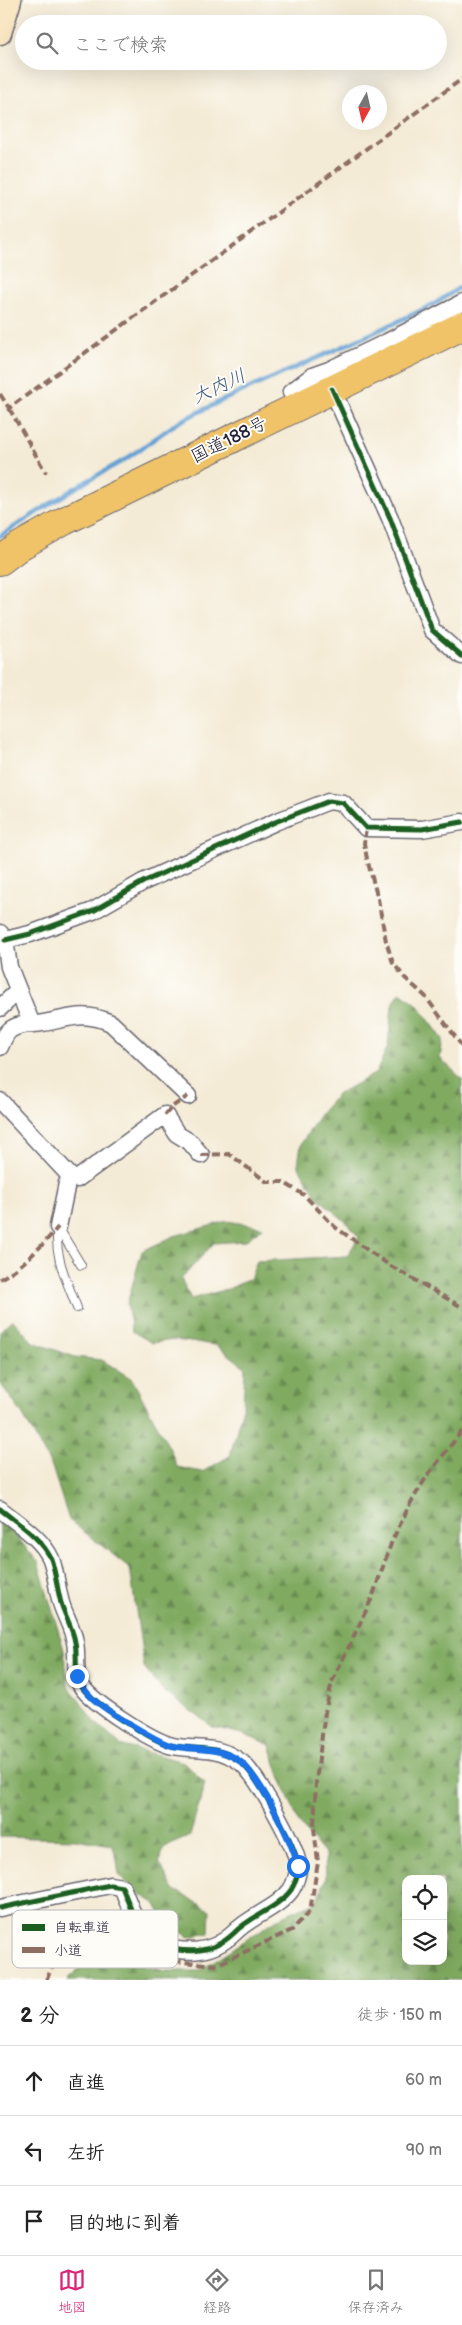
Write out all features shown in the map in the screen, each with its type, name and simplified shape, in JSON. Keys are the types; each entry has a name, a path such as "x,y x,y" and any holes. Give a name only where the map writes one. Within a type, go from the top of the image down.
{"highway":[{"name":"国道188号","path":"0,561 20,546 64,521 462,326"}],"main road":[{"path":"0,33 10,0"}],"street":[{"path":"297,406 291,392 312,376 329,370 387,342 462,303"},
{"path":"332,389 390,518 432,630 462,656"},
{"path":"31,1022 9,967 2,936 30,934 93,911 143,882 275,822 329,801 343,803 366,828 422,829 462,822"},
{"path":"0,1008 18,991"},
{"path":"0,1047 10,1030 31,1022 41,1024 76,1015 95,1016 111,1023 188,1096"},
{"path":"0,1101 71,1177 77,1179 165,1115 177,1134 190,1142 201,1155"},
{"path":"58,1227 67,1183 71,1177"},
{"path":"0,1509 46,1549 51,1561 61,1603 76,1642 77,1676 93,1700 160,1742 174,1746 213,1750 227,1754 242,1763 258,1784 294,1851 298,1874 291,1889 279,1902 243,1924 222,1944 211,1949 192,1951 178,1949"},
{"path":"0,1908 110,1885 122,1887 131,1910"}],"lane":[{"path":"58,1227 81,1265"},
{"path":"58,1227 56,1238 58,1255 77,1308"}],"green space":[{"path":"400,992 416,1003 443,1039 440,1058 462,1079 462,1980 66,1980 80,1968 152,1968 167,1971 199,1971 282,1916 316,1902 326,1879 325,1854 299,1823 270,1745 242,1734 213,1727 162,1690 144,1667 130,1568 69,1520 52,1467 21,1412 0,1383 0,1331 12,1319 33,1342 75,1357 102,1360 132,1379 170,1449 177,1467 202,1472 230,1456 243,1407 245,1367 216,1345 174,1340 152,1343 132,1331 127,1304 142,1251 174,1236 227,1221 263,1227 245,1241 214,1243 181,1279 191,1299 228,1289 250,1279 257,1261 347,1256 359,1237 346,1222 317,1197 298,1165 301,1144 321,1113 338,1094 376,1073 388,1046 392,1005"},
{"path":"0,1520 14,1533 38,1562 64,1650 68,1685 95,1722 120,1745 184,1762 205,1783 190,1836 165,1847 159,1862 173,1889 210,1910 209,1933 189,1937 178,1930 178,1910 159,1910 155,1903 137,1892 119,1875 116,1855 112,1845 76,1839 0,1837"}],"waterway":[{"name":"大内川","path":"0,536 75,488 126,459 177,423 221,401 384,328 436,303 462,286"}],"marked path":[{"path":"0,394 9,408 462,79"},
{"path":"9,408 46,473"},
{"path":"366,828 364,843 367,859 393,963 405,978 425,996 462,1046"},
{"path":"165,1115 172,1107 188,1096"},
{"path":"201,1155 229,1154 267,1182 283,1182 304,1195 335,1227 389,1265 462,1307"},
{"path":"0,1279 31,1256 58,1227"},
{"path":"178,1961 216,1965 292,1930 310,1911 318,1862 314,1828 316,1782 325,1712 332,1682 372,1598 392,1541 410,1504 427,1476 462,1431"},
{"path":"46,1980 52,1968"}],"cycle path":[{"path":"332,389 390,518 432,630 462,656"},
{"path":"5,940 30,934 93,911 143,882 275,822 329,801 343,803 366,828 422,829 462,822"},
{"path":"0,1509 42,1544 51,1559 61,1603 74,1637 79,1682 88,1694 110,1712 138,1730 164,1743 187,1748 216,1750 242,1763 249,1770 275,1811 291,1842 298,1868 291,1890 285,1897 240,1927 216,1946 196,1951 178,1950"},
{"path":"0,1908 110,1885 122,1887 131,1910"}],"route":[{"path":"77,1676 93,1700 160,1742 174,1746 213,1750 227,1754 242,1763 258,1784 294,1851 298,1866"}]}
